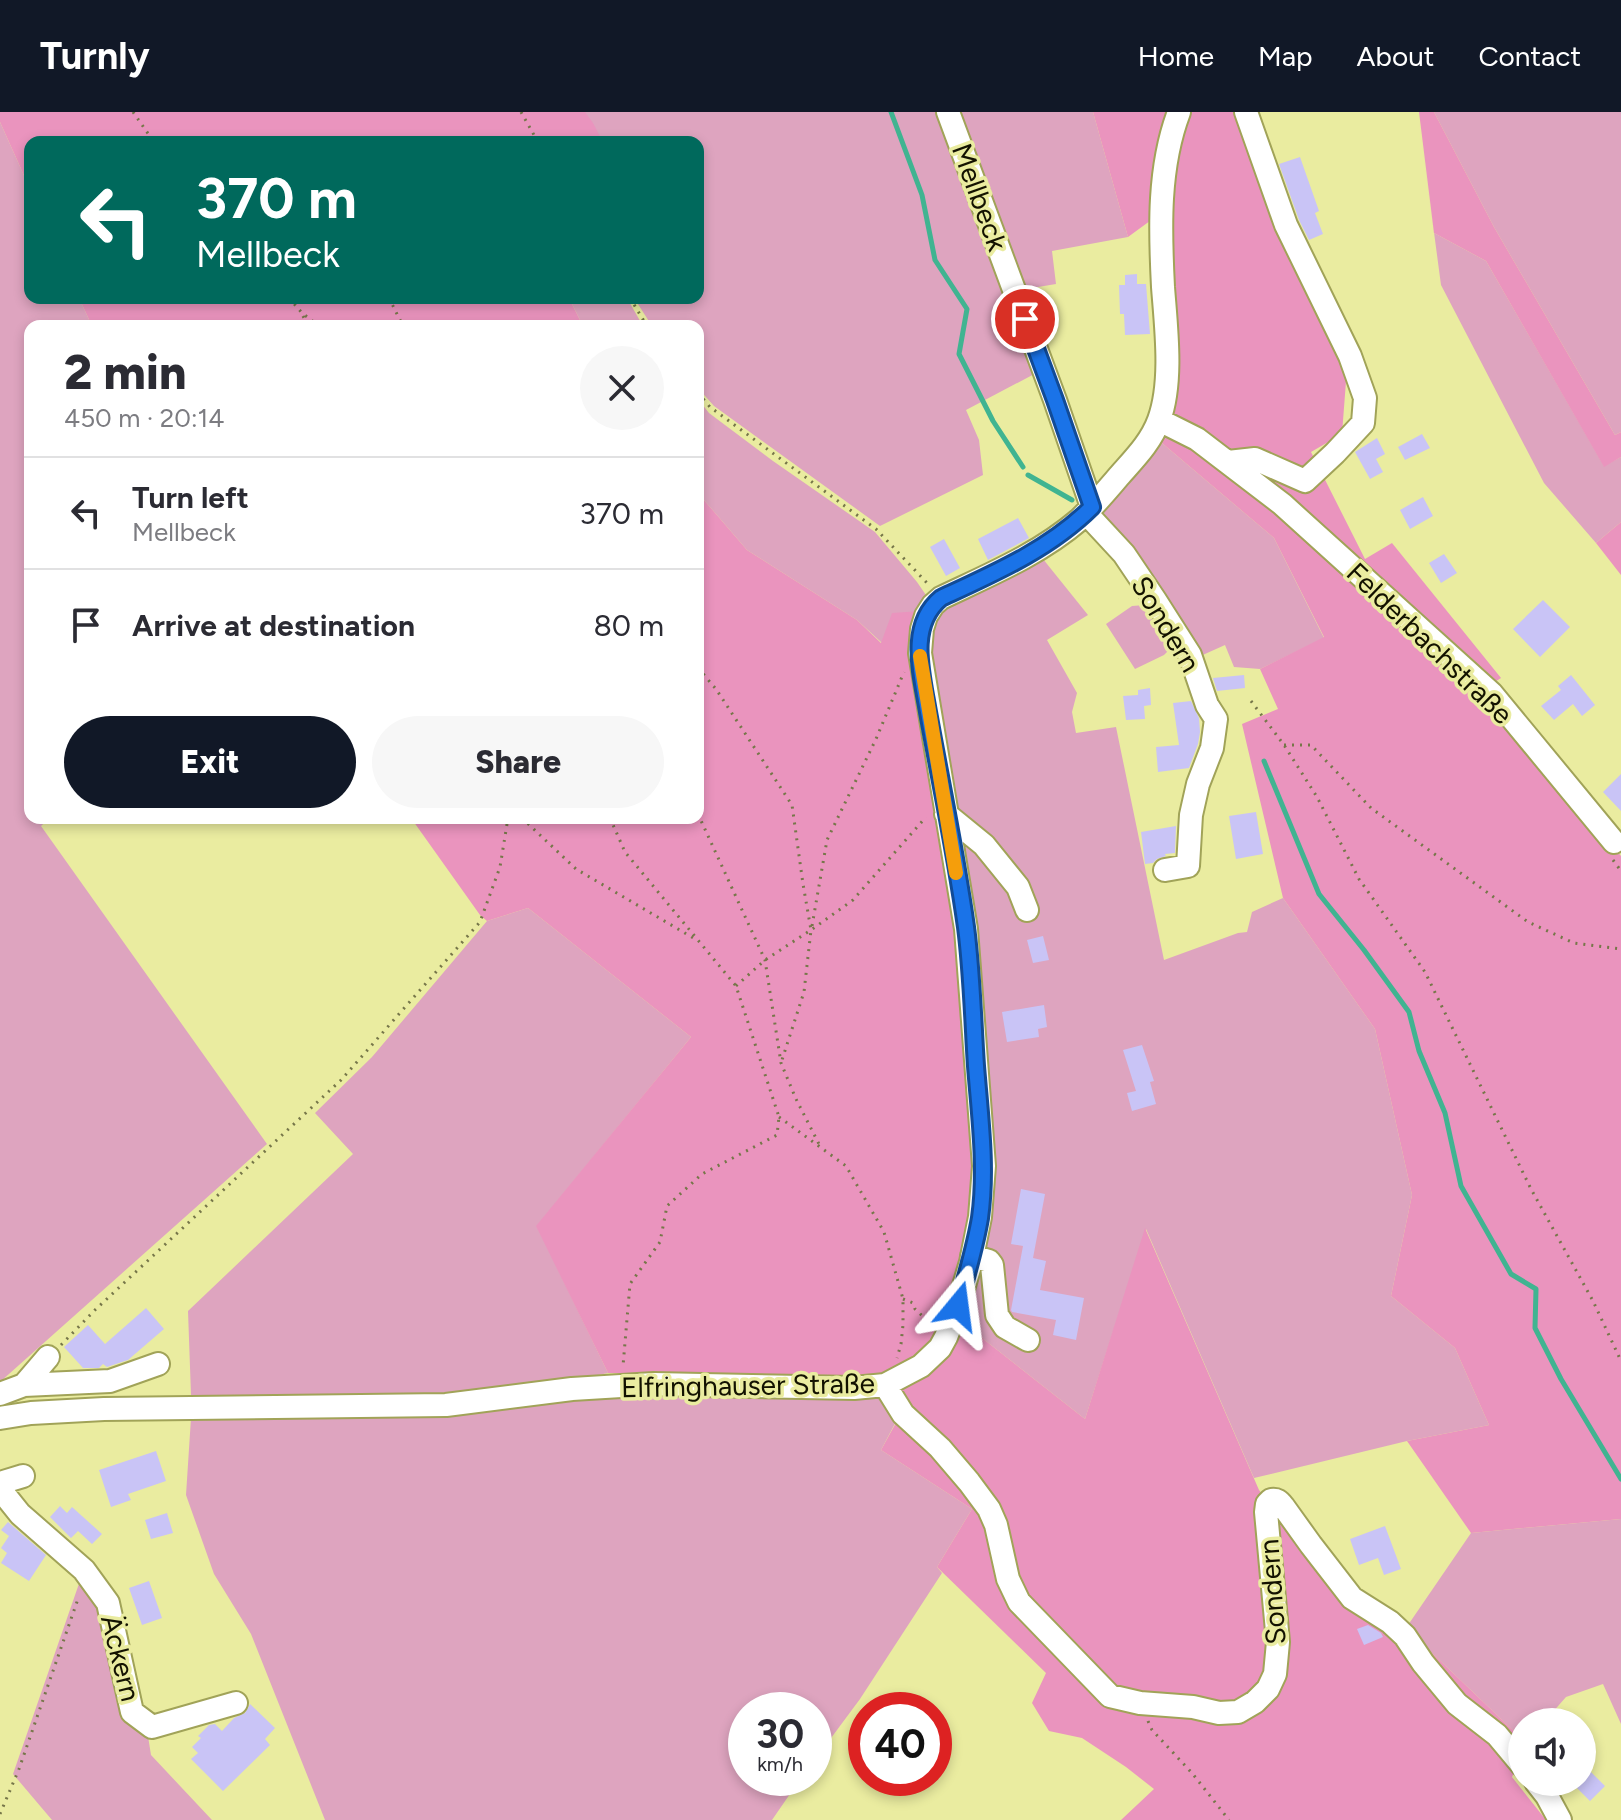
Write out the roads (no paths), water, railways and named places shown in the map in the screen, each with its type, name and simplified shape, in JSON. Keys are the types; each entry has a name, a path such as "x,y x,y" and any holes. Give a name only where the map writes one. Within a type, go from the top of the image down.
{"street":[{"name":"Mellbeck","path":"948,112 1050,385 1086,513"},
{"path":"1086,513 1147,443 1159,420 1166,382 1161,203 1172,131 1179,112"},
{"path":"1228,462 1255,459 1305,481 1363,423 1365,398 1350,356 1286,225 1246,112"},
{"name":"Felderbachstraße","path":"1159,420 1197,439 1282,504 1492,694 1614,842"},
{"name":"Elfringhauser Straße","path":"0,1418 104,1409 446,1405 621,1385 854,1388 885,1385 932,1357 946,1337 972,1256 980,1217 984,1166 966,929 920,653 922,629 926,616 941,598 1036,551 1086,513"},
{"name":"Sondern","path":"1086,513 1124,554 1190,655 1207,705 1216,719 1212,748 1198,784 1191,815 1188,866 1165,870"},
{"path":"945,806 984,845 1018,887 1027,910"},
{"path":"972,1256 989,1261 992,1265 997,1315 1005,1327 1028,1340"},
{"path":"24,1385 48,1357"},
{"path":"0,1394 24,1385 110,1381 158,1364"},
{"name":"Sondern","path":"885,1385 903,1414 940,1448 989,1509 996,1525 1008,1579 1019,1602 1110,1696 1219,1713 1238,1712 1255,1702 1268,1689 1275,1674 1278,1642 1266,1512 1267,1504 1275,1500 1283,1506 1352,1598 1390,1622 1405,1636 1457,1704 1497,1735 1508,1748"},
{"name":"Äckern","path":"23,1476 0,1486 20,1514 87,1573 108,1603 132,1712 152,1727 236,1703"},
{"path":"1547,1796 1560,1820"}],"waterway":[{"path":"891,112 922,195 935,260 967,309 959,354 993,421 1023,467"},
{"path":"1028,475 1072,500"},
{"path":"1264,761 1319,894 1409,1012 1419,1051 1445,1113 1461,1186 1511,1274 1536,1289 1535,1328 1561,1379 1621,1479"}]}
